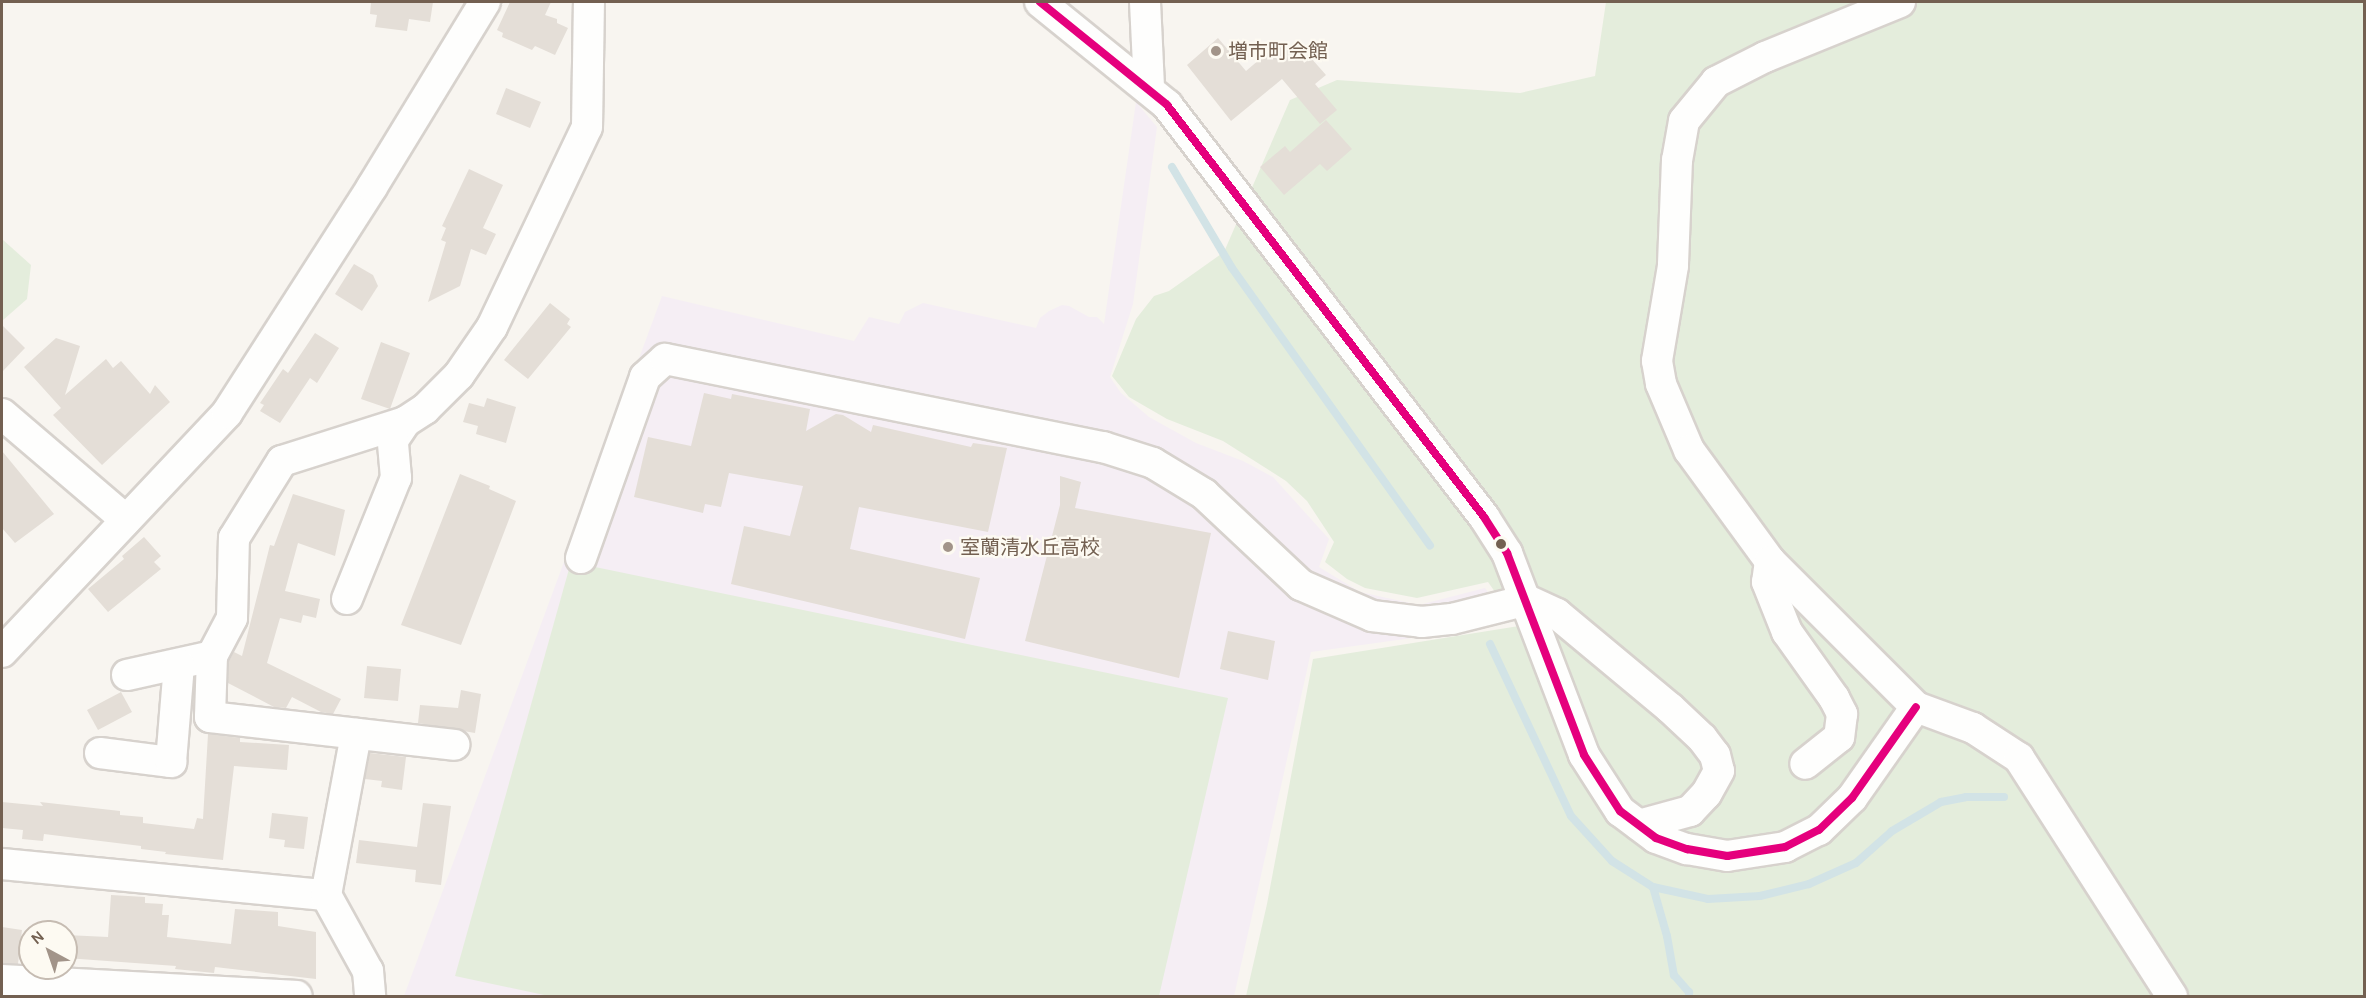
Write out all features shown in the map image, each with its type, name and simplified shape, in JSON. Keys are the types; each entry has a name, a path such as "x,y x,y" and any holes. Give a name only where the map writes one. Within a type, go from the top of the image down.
{"street":[{"path":"2,652 227,413 372,187 484,2"},
{"path":"454,745 210,717 212,656 232,618 234,538 282,461 405,422 425,409 459,375 492,327 587,127 589,2"},
{"path":"1040,2 1149,88 1167,105 1485,517 1507,553 1527,600 1584,754 1620,811 1656,838 1687,849 1727,856 1785,847 1819,830 1845,805 1916,707"},
{"path":"1145,2 1149,88"},
{"path":"1900,2 1765,57 1716,82 1684,121 1677,160 1673,266 1657,361 1661,384 1689,450 1770,561 1916,707 1973,728 2019,758 2172,996"},
{"path":"581,558 645,377 665,359 1103,447 1153,463 1204,494 1301,585 1372,616 1422,622 1452,620 1527,600 1557,614 1670,708 1702,738 1715,755 1719,771 1706,794 1690,811 1639,825"},
{"path":"2,414 126,520"},
{"path":"347,599 396,478 393,440 405,422"},
{"path":"1770,561 1767,582 1787,632 1834,698 1842,714 1839,737 1805,764"},
{"path":"127,675 212,656"},
{"path":"100,753 171,762 179,664"},
{"path":"356,734 326,895 368,971 370,996"},
{"path":"2,864 326,895"},
{"path":"2,980 297,996"}],"shaded area":[{"name":"室蘭清水丘高校","path":"1136,102 1157,127 1133,304 1110,377 1121,393 1149,417 1196,443 1243,461 1273,477 1329,539 1319,567 1360,592 1419,605 1485,588 1509,622 1311,652 1234,996 404,996 662,296 854,341 869,317 899,324 905,312 923,303 1036,328 1040,318 1062,305 1069,306 1089,317 1097,317 1104,324"}],"green space":[{"path":"1606,2 2364,2 2364,996 1246,996 1267,904 1313,659 1519,626 1488,582 1417,598 1365,588 1347,579 1325,562 1334,542 1307,501 1286,481 1223,441 1167,419 1129,397 1112,376 1136,319 1154,296 1169,291 1224,252 1290,100 1337,80 1520,93 1595,76"},
{"path":"2,239 31,265 27,299 2,321"},
{"path":"571,562 1228,698 1159,996 549,996 455,976"}],"building":[{"path":"371,2 433,2 430,22 409,19 407,31 375,27 377,15 370,14"},
{"path":"510,2 551,2 545,15 557,19 557,23 568,28 555,55 535,46 532,50 502,37 503,33 497,30"},
{"path":"1218,38 1246,71 1280,42 1286,49 1296,41 1326,75 1315,84 1337,110 1320,124 1282,79 1231,121 1187,65"},
{"path":"506,88 541,102 530,128 496,114"},
{"path":"1326,120 1352,149 1327,171 1320,164 1284,195 1260,167 1285,146 1290,152"},
{"path":"469,169 503,185 483,228 496,234 486,255 471,249 460,286 428,302 446,242 441,240 446,228 442,226"},
{"path":"354,264 373,275 378,286 362,311 335,294"},
{"path":"550,303 570,319 567,324 571,327 528,379 504,360"},
{"path":"2,325 25,348 2,372"},
{"path":"315,333 339,348 317,383 310,378 280,423 260,411 264,405 260,403 283,369 288,373"},
{"path":"56,338 80,346 65,395 106,359 113,368 121,361 150,394 155,385 170,402 102,465 53,415 61,408 24,367"},
{"path":"381,342 410,353 390,409 361,399"},
{"path":"704,393 731,399 732,394 810,409 806,431 836,414 843,415 871,432 873,425 971,447 973,443 1007,448 988,532 859,507 850,549 980,578 965,639 731,584 744,526 790,536 803,486 729,473 721,507 705,504 703,513 634,497 648,437 691,446"},
{"path":"487,398 516,407 506,443 476,434 478,426 463,422 469,403 484,407"},
{"path":"2,451 54,514 15,543 2,528"},
{"path":"460,474 490,486 489,489 516,501 461,645 401,625"},
{"path":"1060,476 1081,482 1075,508 1211,533 1179,678 1025,641 1060,505"},
{"path":"293,494 345,510 335,556 298,543 285,591 320,599 316,618 303,615 301,623 280,618 267,663 341,699 333,714 321,712 292,697 286,708 274,707 228,683 229,661 234,652 242,656 270,545 274,546"},
{"path":"144,537 161,556 154,562 161,569 108,612 88,589 124,559 122,556"},
{"path":"1228,631 1275,641 1268,680 1220,669"},
{"path":"367,666 401,669 398,701 364,698"},
{"path":"461,690 481,694 475,733 418,723 420,705 458,708"},
{"path":"121,692 132,712 98,730 87,710"},
{"path":"208,734 240,738 240,742 289,745 287,770 234,766 223,860 165,854 166,852 141,849 141,846 44,834 43,841 22,839 23,830 2,828 2,802 43,806 40,802 120,811 120,815 143,817 143,823 194,829 197,818 203,819"},
{"path":"370,753 406,757 402,790 381,787 382,781 365,779"},
{"path":"423,803 451,806 441,885 415,882 416,870 356,863 359,840 417,847"},
{"path":"272,813 308,817 304,849 284,847 285,840 269,838"},
{"path":"111,895 145,897 145,903 163,904 162,915 169,915 167,937 231,944 235,909 278,912 278,926 316,932 316,979 215,967 214,973 175,969 176,966 78,959 78,936 108,937"},
{"path":"2,927 18,929 18,964 2,963"}],"waterway":[{"path":"1172,167 1232,268 1430,546"},
{"path":"1490,644 1571,816 1612,861 1653,887 1708,899 1760,896 1809,884 1856,863 1892,831 1941,802 1966,797 2004,797"},
{"path":"1653,887 1667,936 1674,975 1689,992 1689,996"}],"transit line":[{"path":"1040,2 1167,105 1484,517 1507,553 1584,755 1620,811 1656,838 1687,849 1727,856 1785,847 1819,830 1852,798 1916,707"}],"place":[{"name":"増市町会館","path":"1216,51"},
{"name":"室蘭清水丘高校","path":"948,547"}]}
